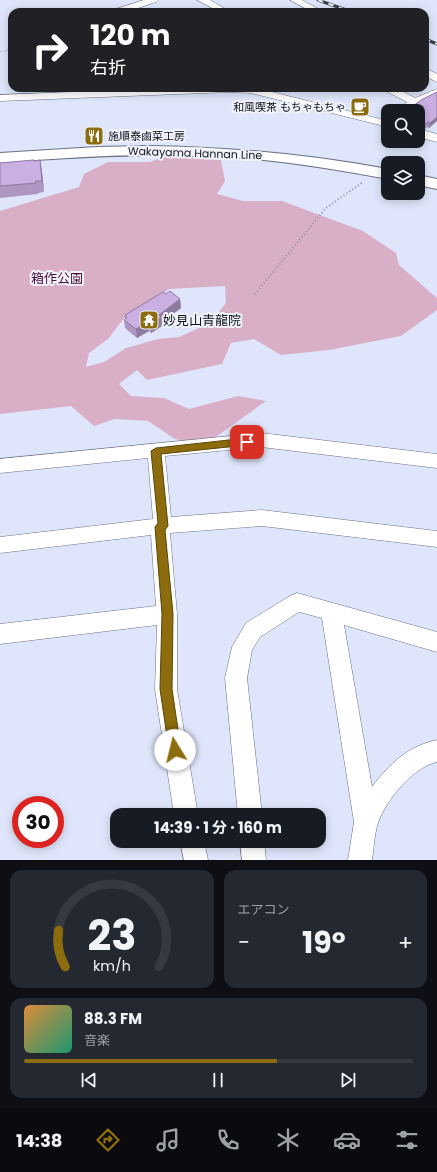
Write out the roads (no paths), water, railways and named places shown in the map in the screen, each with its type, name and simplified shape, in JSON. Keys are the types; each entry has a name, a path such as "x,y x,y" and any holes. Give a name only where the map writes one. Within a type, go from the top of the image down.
{"main road":[{"name":"Wakayama Hannan Line","path":"0,158 87,151 195,151 241,153 310,160 381,173"},
{"path":"425,181 437,184"}],"street":[{"path":"128,8 153,0"},
{"path":"202,0 219,8"},
{"path":"295,0 311,8"},
{"path":"0,98 119,92"},
{"path":"276,92 381,122"},
{"path":"395,92 414,102"},
{"path":"411,104 437,92"},
{"path":"425,135 437,138"},
{"path":"0,466 261,440 437,461"},
{"path":"156,451 168,614 166,689 185,808"},
{"path":"0,546 162,527 262,518 437,539"},
{"path":"249,808 236,678 242,647 253,630 297,602 437,642"},
{"path":"331,612 366,821 360,860"},
{"path":"0,634 168,614"},
{"path":"366,821 382,792 407,764 431,752 437,751"},
{"path":"193,848 196,860"},
{"path":"253,848 254,860"}],"railway":[{"path":"318,0 341,8"},
{"path":"429,41 437,44"}],"place":[{"name":"和風喫茶 もちゃもちゃ","path":"360,107"},
{"name":"施順泰鹵菜工房","path":"94,136"},
{"name":"妙見山青龍院","path":"149,320"}],"park label":[{"name":"箱作公園","path":"57,278"}]}
